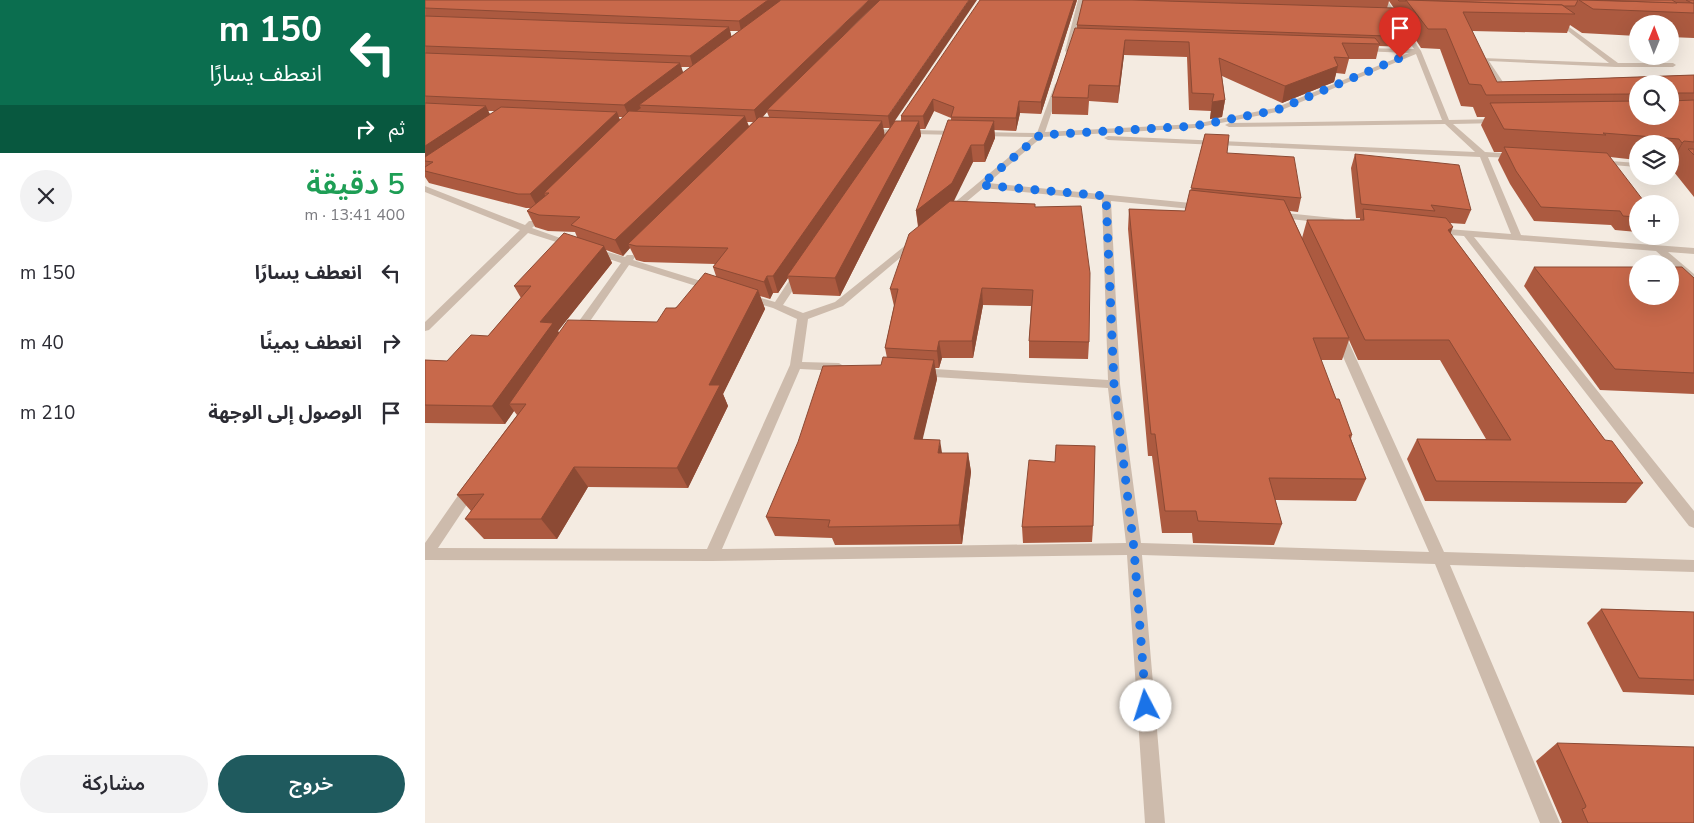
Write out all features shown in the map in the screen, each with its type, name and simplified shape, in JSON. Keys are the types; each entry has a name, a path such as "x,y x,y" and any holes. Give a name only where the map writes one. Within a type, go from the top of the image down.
{"street":[{"path":"1384,0 1418,51 1446,122 1483,154 1517,238"},
{"path":"1065,58 1081,2 1090,4"},
{"path":"1384,15 1403,15"},
{"path":"1548,20 1567,21"},
{"path":"1557,20 1616,64"},
{"path":"1071,39 1081,40"},
{"path":"1349,49 1418,51"},
{"path":"1195,126 1277,110 1418,51"},
{"path":"1500,82 1484,59 1629,64"},
{"path":"944,216 1040,135 1060,77"},
{"path":"1040,135 1195,126 1505,121"},
{"path":"857,130 963,133"},
{"path":"973,133 1526,156"},
{"path":"1591,162 1629,164"},
{"path":"1679,169 1694,170"},
{"path":"981,185 1215,208"},
{"path":"425,189 526,228 625,262 720,290"},
{"path":"1106,196 1114,384 1134,549 1155,823"},
{"path":"1265,214 1352,223"},
{"path":"425,328 540,215"},
{"path":"1285,216 1293,234"},
{"path":"1429,231 1694,251"},
{"path":"739,295 777,306 803,317 839,304 922,235"},
{"path":"1468,235 1694,522"},
{"path":"1657,247 1694,279"},
{"path":"570,343 625,262 638,248"},
{"path":"777,306 804,266"},
{"path":"712,555 796,365 803,317"},
{"path":"1334,324 1440,559 1550,823"},
{"path":"796,365 856,368"},
{"path":"905,372 1114,384"},
{"path":"426,554 476,481"},
{"path":"426,554 712,555 1134,549 1694,566"}],"building":[{"path":"425,0 768,0 739,21 425,8"},
{"path":"781,0 869,0 754,110 639,105"},
{"path":"880,0 969,0 888,116 767,110"},
{"path":"980,0 1074,0 1041,102 1019,101 1016,118 951,117 954,107 933,99 923,116 901,116"},
{"path":"1083,0 1394,8 1414,37 1077,25"},
{"path":"1406,0 1578,0 1575,6 1564,6"},
{"path":"1406,0 1562,5 1575,14 1463,12 1497,82 1629,77 1629,94 1486,95 1481,85 1469,84 1446,29 1428,29"},
{"path":"1579,0 1694,3 1694,13 1593,9"},
{"path":"1597,0 1672,0 1677,3"},
{"path":"425,16 729,27 690,56 425,46"},
{"path":"1075,28 1375,38 1380,44 1342,43 1349,58 1334,57 1338,66 1285,86 1219,58 1225,100 1212,102 1214,94 1192,93 1189,42 1125,40 1119,86 1089,85 1088,98 1052,97"},
{"path":"425,53 680,63 624,105 425,96"},
{"path":"1694,75 1694,93 1679,93 1679,76"},
{"path":"1694,100 1694,142 1684,141 1682,143 1679,135 1603,133 1606,135 1504,129 1490,103 1629,101 1629,125 1679,125 1679,101"},
{"path":"425,103 486,106 425,146"},
{"path":"501,107 617,112 530,194 518,194 425,171 425,167 433,162 425,161 425,157"},
{"path":"629,111 745,116 615,240 571,225 580,217 539,215 527,211 549,193 544,193"},
{"path":"759,117 882,121 773,276 767,276 764,282 713,267 728,248 636,246 628,244"},
{"path":"948,120 994,121 984,145 971,145 952,183 916,211"},
{"path":"895,121 919,121 835,278 787,276"},
{"path":"1205,134 1229,135 1227,153 1294,157 1301,198 1191,188"},
{"path":"1504,147 1607,153 1629,182 1629,185 1631,185 1639,195 1629,195 1629,216 1623,216 1620,211 1541,207 1516,171"},
{"path":"1688,149 1694,149 1694,155"},
{"path":"1355,154 1459,165 1471,210 1431,205 1435,211 1361,204"},
{"path":"1190,190 1284,200 1349,338 1313,338 1336,399 1339,399 1352,435 1349,435 1366,479 1269,478 1282,524 1198,521 1196,511 1165,511 1155,434 1151,434 1129,209 1185,211"},
{"path":"950,201 1035,204 1035,207 1081,206 1090,273 1089,342 1029,341 1033,290 982,288 972,341 939,341 937,351 885,348 898,289 890,289 909,234"},
{"path":"1363,209 1446,218 1453,227 1448,230 1605,440 1612,441 1643,483 1436,481 1417,439 1511,440 1449,340 1365,340 1307,220 1364,220"},
{"path":"564,233 604,246 540,322 553,323 492,406 425,405 425,360 447,361 471,335 488,336 531,286 514,286"},
{"path":"1534,267 1629,267 1629,305 1679,305 1679,267 1682,267 1694,278 1694,373 1615,369"},
{"path":"705,273 758,290 709,385 720,385 677,468 574,467 541,519 465,519 484,494 457,495 526,404 509,404 568,320 657,322 666,308 676,308"},
{"path":"883,357 934,360 914,439 940,440 938,453 968,453 959,525 828,527 830,520 766,517 798,442 823,366 881,365"},
{"path":"1056,445 1095,446 1093,526 1022,527 1029,460 1055,462"},
{"path":"1601,609 1694,612 1694,680 1639,678"},
{"path":"1557,743 1694,747 1694,823 1588,823 1582,809 1586,806"}],"route":[{"path":"1146,706 1134,549 1114,384 1106,196 981,185 1040,135 1195,126 1277,110 1400,58"}]}
